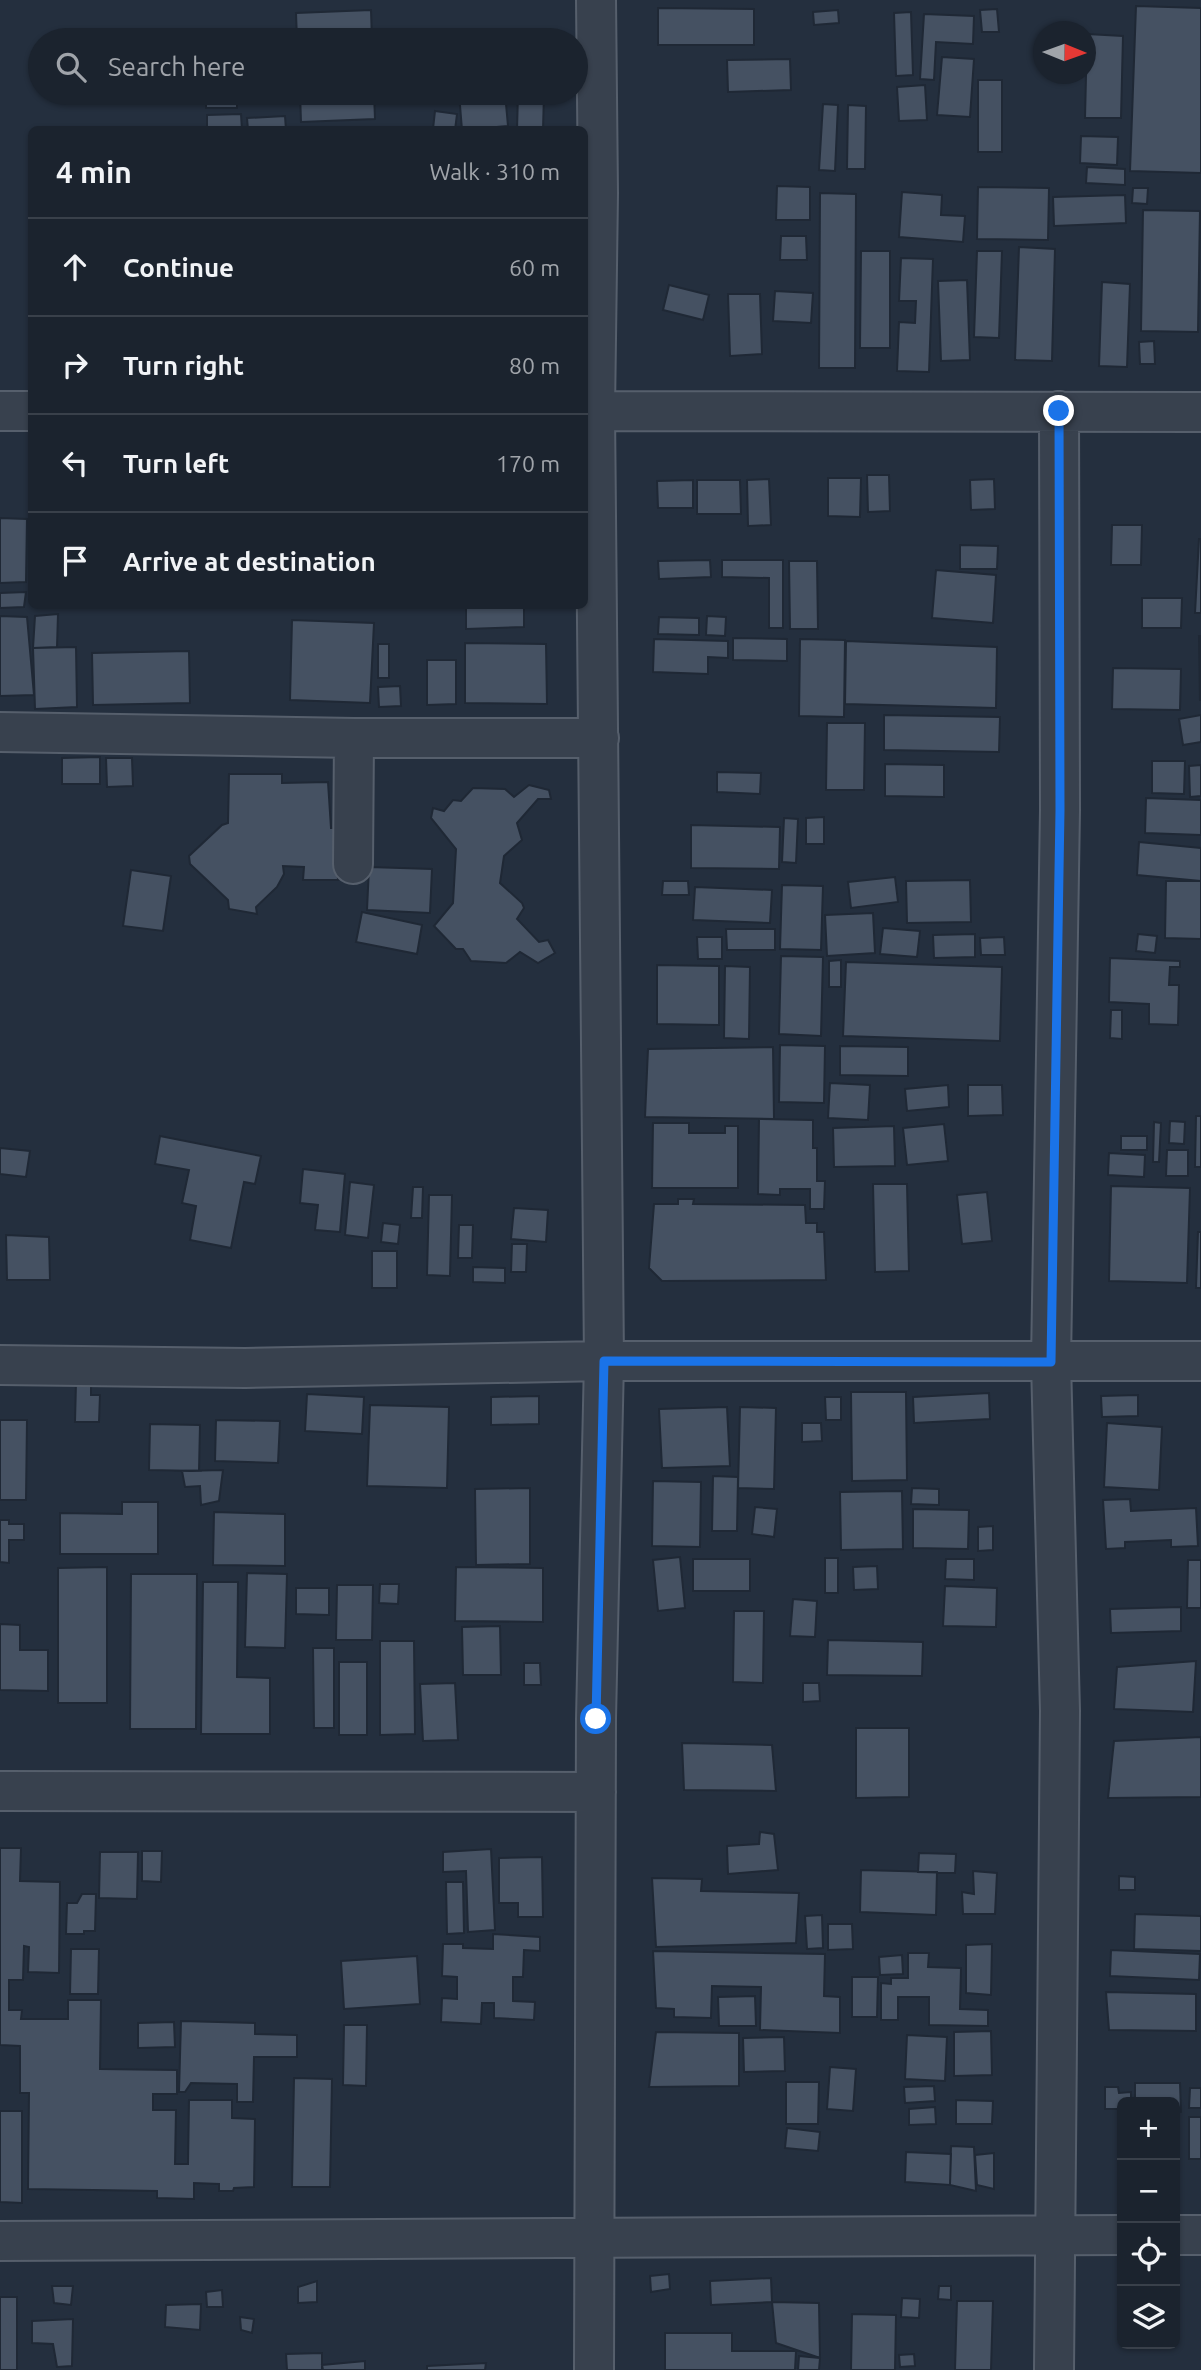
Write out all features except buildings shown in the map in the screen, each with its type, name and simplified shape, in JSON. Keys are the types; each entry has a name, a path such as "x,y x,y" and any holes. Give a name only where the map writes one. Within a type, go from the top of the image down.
{"street":[{"path":"594,2370 596,1793 604,1361 599,738 590,411 598,194 596,0"},
{"path":"0,411 28,411"},
{"path":"590,411 1201,412"},
{"path":"1054,2370 1060,1711 1051,1362 1060,810 1059,411"},
{"path":"0,732 599,738"},
{"path":"353,864 354,737"},
{"path":"0,1365 245,1368 604,1361 1201,1361"},
{"path":"0,1791 596,1793"},
{"path":"0,2241 1117,2235"},
{"path":"1180,2235 1201,2235"}],"route":[{"path":"596,1719 604,1361 1051,1362 1060,810 1059,411"}]}
